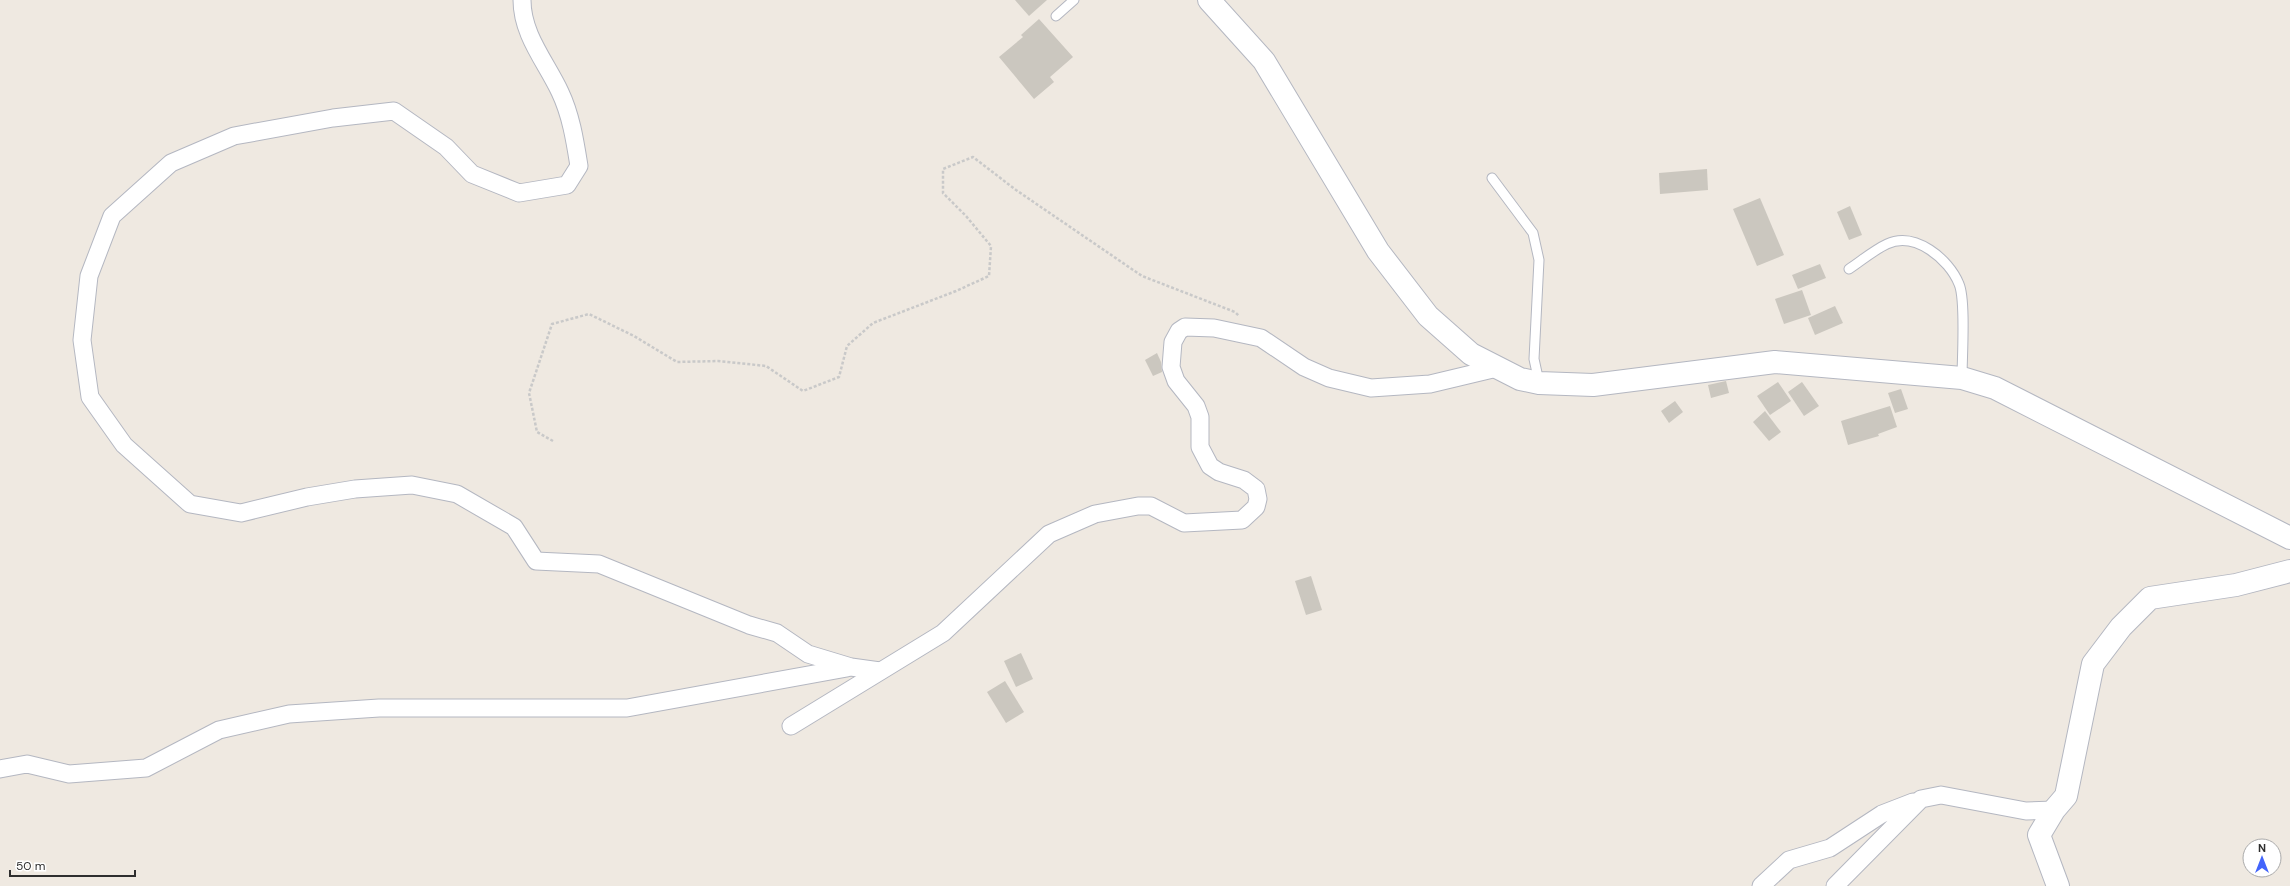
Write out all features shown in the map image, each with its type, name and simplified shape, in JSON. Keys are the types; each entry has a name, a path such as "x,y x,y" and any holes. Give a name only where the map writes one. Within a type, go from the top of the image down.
{"main road":[{"path":"1209,0 1264,61 1378,251 1428,316 1471,354 1520,380 1539,383 1593,385 1775,362 1962,378 1995,388 2290,538"},
{"path":"2058,886 2039,835 2054,810 2066,796 2093,664 2121,627 2150,598 2236,584 2290,571"}],"street":[{"path":"522,0 522,8 533,44 560,92 571,121 580,166 567,185 519,193 472,174 446,147 394,111 333,118 234,136 171,163 112,216 88,276 82,340 90,398 124,445 190,504 241,514 306,497 355,489 412,485 457,494 514,527 536,561 599,564 749,625 777,633 808,654 851,668 880,671"},
{"path":"791,726 943,632 1049,534 1095,514 1138,506 1151,506 1184,523 1242,520 1256,507 1258,499 1256,489 1244,480 1219,472 1210,466 1200,447 1200,417 1196,406 1176,381 1171,367 1173,342 1179,331 1186,327 1214,328 1261,338 1304,367 1329,378 1370,388 1430,384 1497,368"},
{"path":"0,769 27,764 69,774 146,768 219,730 289,714 379,708 627,708 767,681 851,668"},
{"path":"1761,886 1789,860 1830,848 1882,814 1920,799 1941,795 2026,811 2054,810"},
{"path":"1835,886 1920,799"}],"lane":[{"path":"1056,16 1074,0"},
{"path":"1492,178 1533,233 1536,246 1539,260 1534,359 1539,383"},
{"path":"1849,269 1888,244 1904,240 1927,246 1949,269 1960,285 1962,307 1962,378"}],"path":[{"path":"553,441 537,432 529,393 552,324 589,314 634,336 677,362 718,361 766,366 803,391 839,377 847,346 873,323 956,291 989,276 991,246 966,216 943,193 943,169 973,158 1016,190 1142,276 1235,312 1240,316"}],"building":[{"path":"1015,0 1047,0 1029,16"},
{"path":"1039,19 1073,57 1050,77 1054,82 1034,99 999,57 1023,37 1021,35"},
{"path":"1707,169 1708,190 1660,194 1659,173"},
{"path":"1760,198 1784,255 1757,266 1733,209"},
{"path":"1850,206 1862,235 1849,240 1837,212"},
{"path":"1820,264 1826,278 1798,289 1792,275"},
{"path":"1802,290 1811,315 1784,324 1775,299"},
{"path":"1835,306 1843,323 1815,335 1808,318"},
{"path":"1157,353 1161,362 1162,372 1153,376 1145,360"},
{"path":"1726,381 1729,393 1711,398 1708,385"},
{"path":"1778,382 1791,401 1770,415 1757,396"},
{"path":"1802,382 1819,406 1804,416 1788,392"},
{"path":"1901,389 1908,409 1895,413 1888,393"},
{"path":"1675,401 1683,412 1669,423 1661,411"},
{"path":"1890,406 1897,427 1878,434 1879,436 1848,445 1841,421"},
{"path":"1765,411 1781,432 1769,441 1753,422"},
{"path":"1311,576 1322,610 1306,615 1295,581"},
{"path":"1021,653 1033,679 1016,687 1004,661"},
{"path":"1005,681 1024,712 1006,723 987,692"}]}
